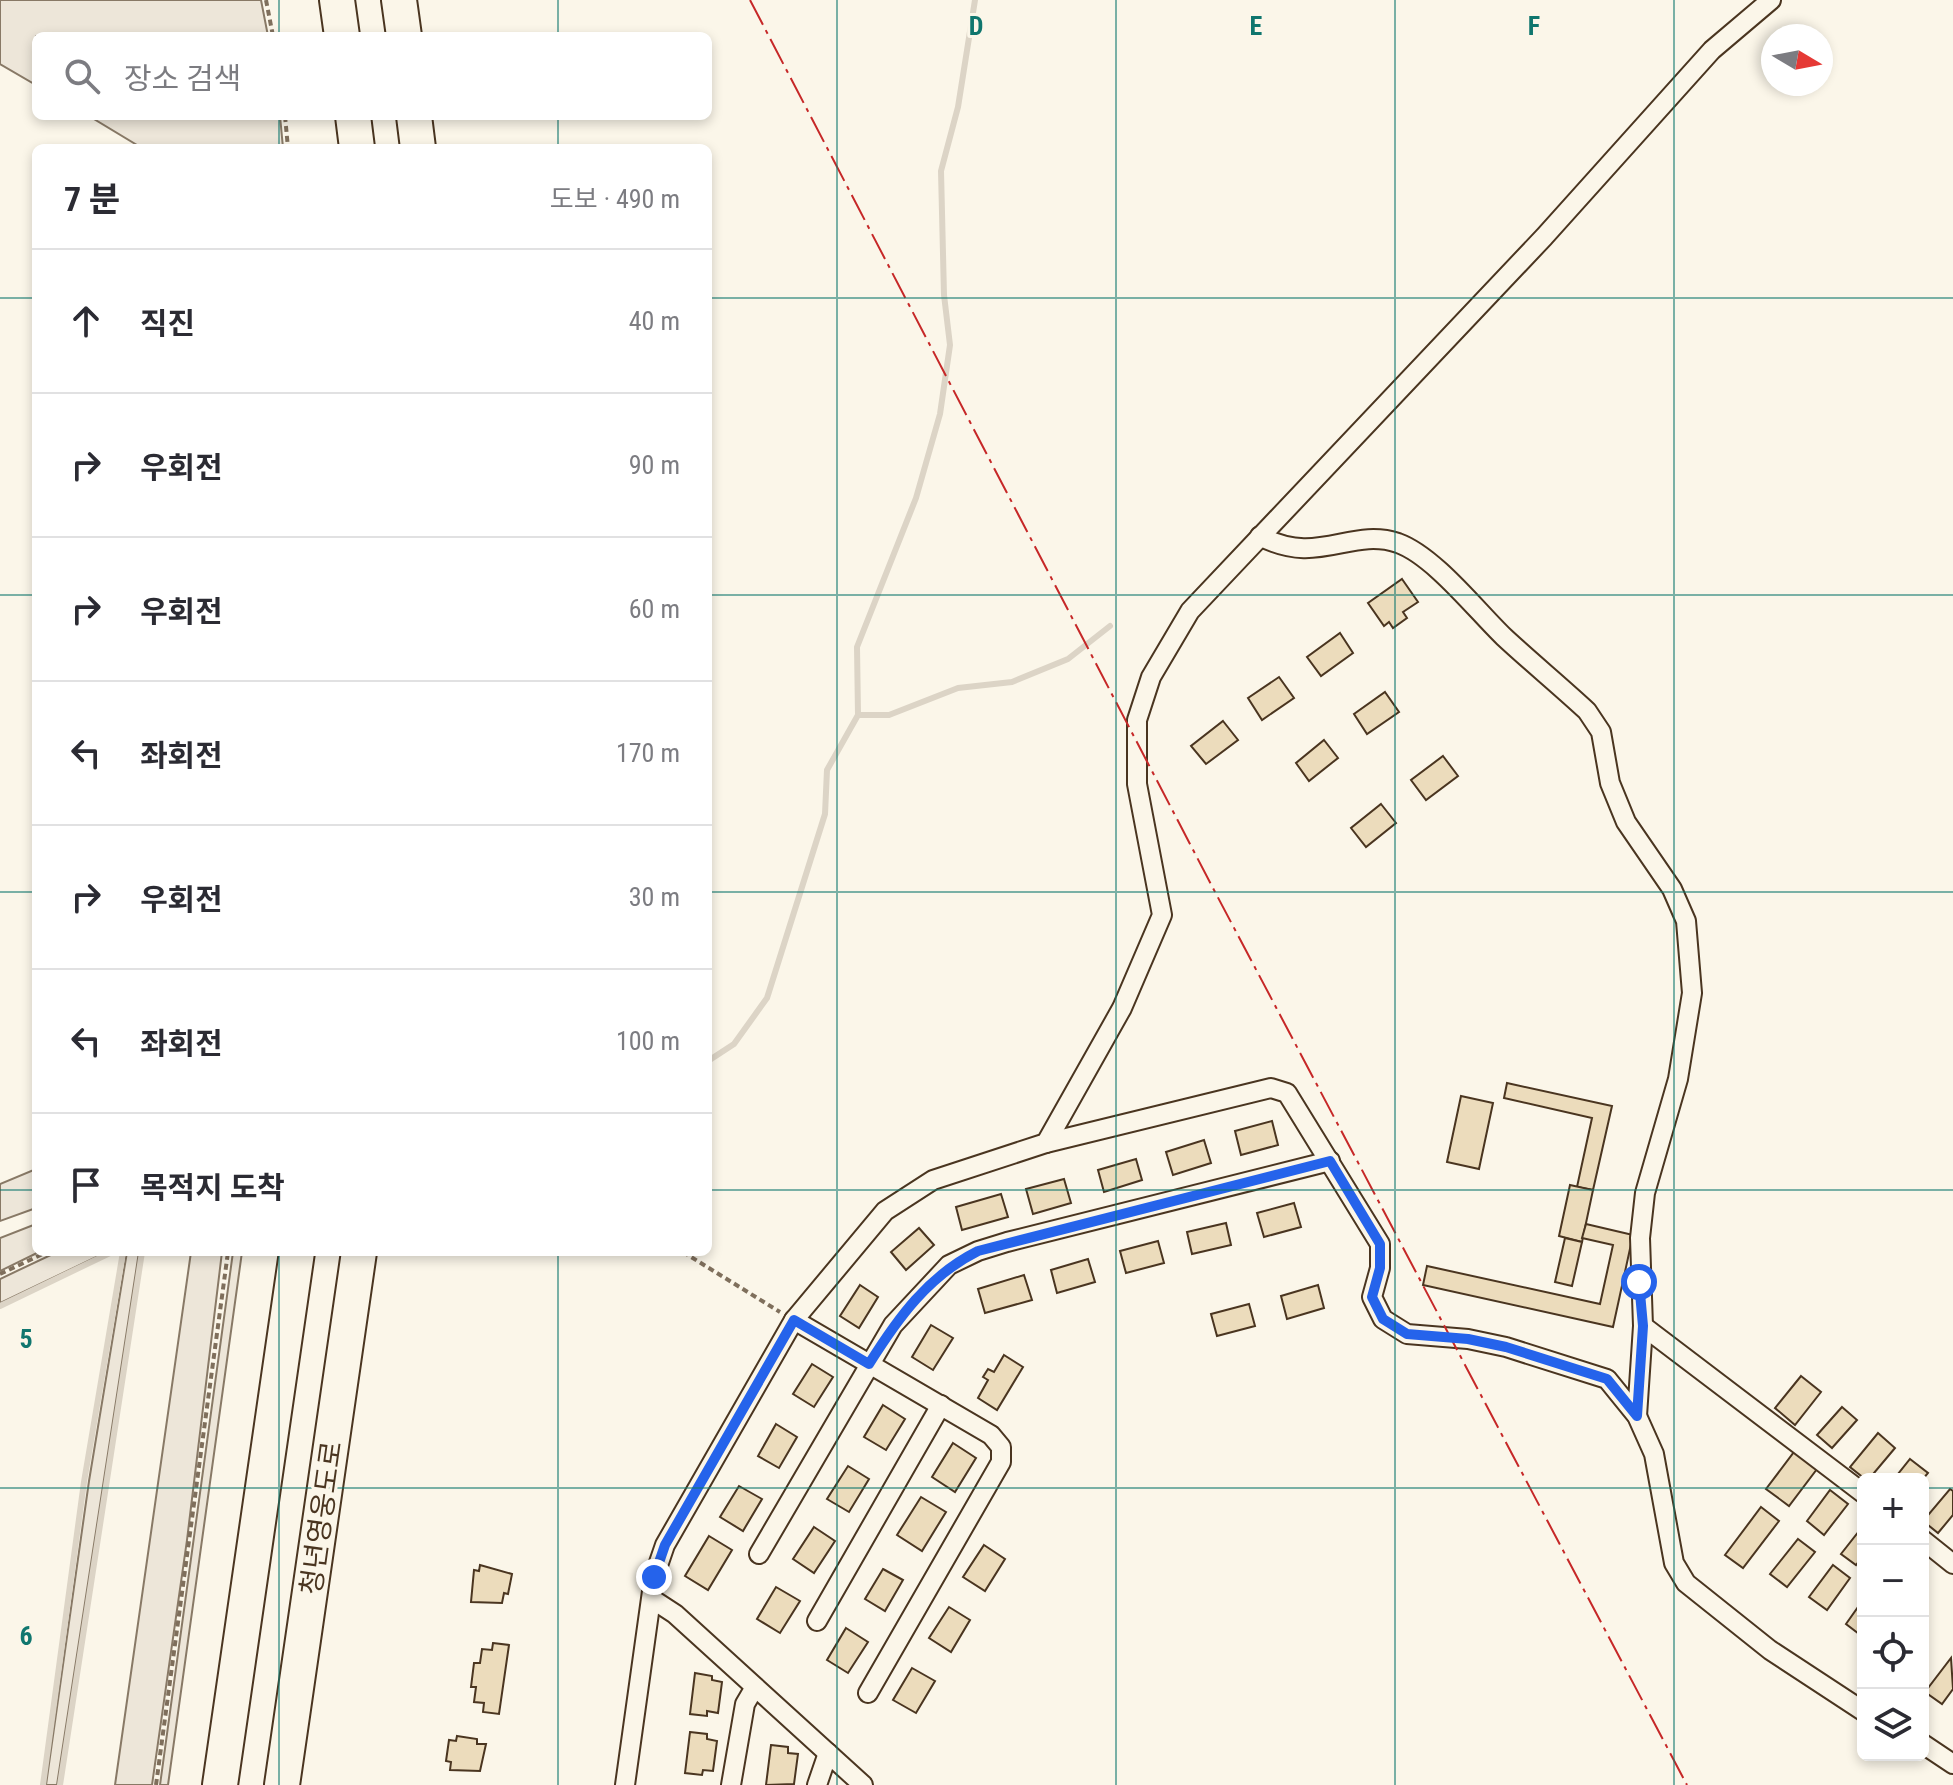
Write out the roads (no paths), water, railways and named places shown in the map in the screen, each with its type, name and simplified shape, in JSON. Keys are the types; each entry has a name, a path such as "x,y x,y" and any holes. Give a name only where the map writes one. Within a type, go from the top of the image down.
{"highway":[{"path":"337,0 341,32"},
{"path":"399,0 403,32"},
{"path":"354,120 356,144"},
{"path":"414,120 418,144"},
{"path":"220,1785 296,1256"},
{"name":"청년영웅도로","path":"282,1785 358,1256"}],"street":[{"path":"1046,1143 1122,1008 1162,915 1137,784 1137,720 1151,677 1190,611 1544,237 1712,50 1771,0"},
{"path":"1260,536 1283,548 1309,550 1375,539 1400,544 1433,567 1587,711 1601,732 1610,783 1626,822 1672,889 1686,921 1692,993 1678,1079 1645,1193 1640,1238 1643,1326 1637,1416"},
{"path":"625,1785 654,1577 665,1545 794,1320 885,1211 933,1180 1046,1143 1271,1088 1287,1093 1380,1244 1380,1268 1372,1297 1383,1319 1407,1334 1468,1339 1578,1367 1607,1379 1637,1416 1654,1454 1665,1495 1674,1563 1686,1583 1770,1650 1857,1707"},
{"path":"759,1554 869,1364 919,1294 949,1265 978,1251 1330,1161"},
{"path":"794,1320 991,1435 1001,1447 1001,1462 868,1693"},
{"path":"1643,1326 1857,1488"},
{"path":"817,1621 941,1405"},
{"path":"1929,1545 1953,1564"},
{"path":"652,1599 675,1614 863,1785"},
{"path":"731,1785 745,1704 755,1687"},
{"path":"1929,1748 1953,1764"},
{"path":"817,1785 828,1753"}],"waterway":[{"path":"712,1058 734,1044 767,998 825,814 827,770 858,715 857,647 916,498 940,414 950,345 944,295 941,171 958,107 975,0"},
{"path":"858,715 889,715 958,688 1012,682 1068,659 1110,626"},
{"path":"0,1306 104,1256"},
{"path":"43,1785 84,1482 122,1256"},
{"path":"60,1785 141,1256"}]}
